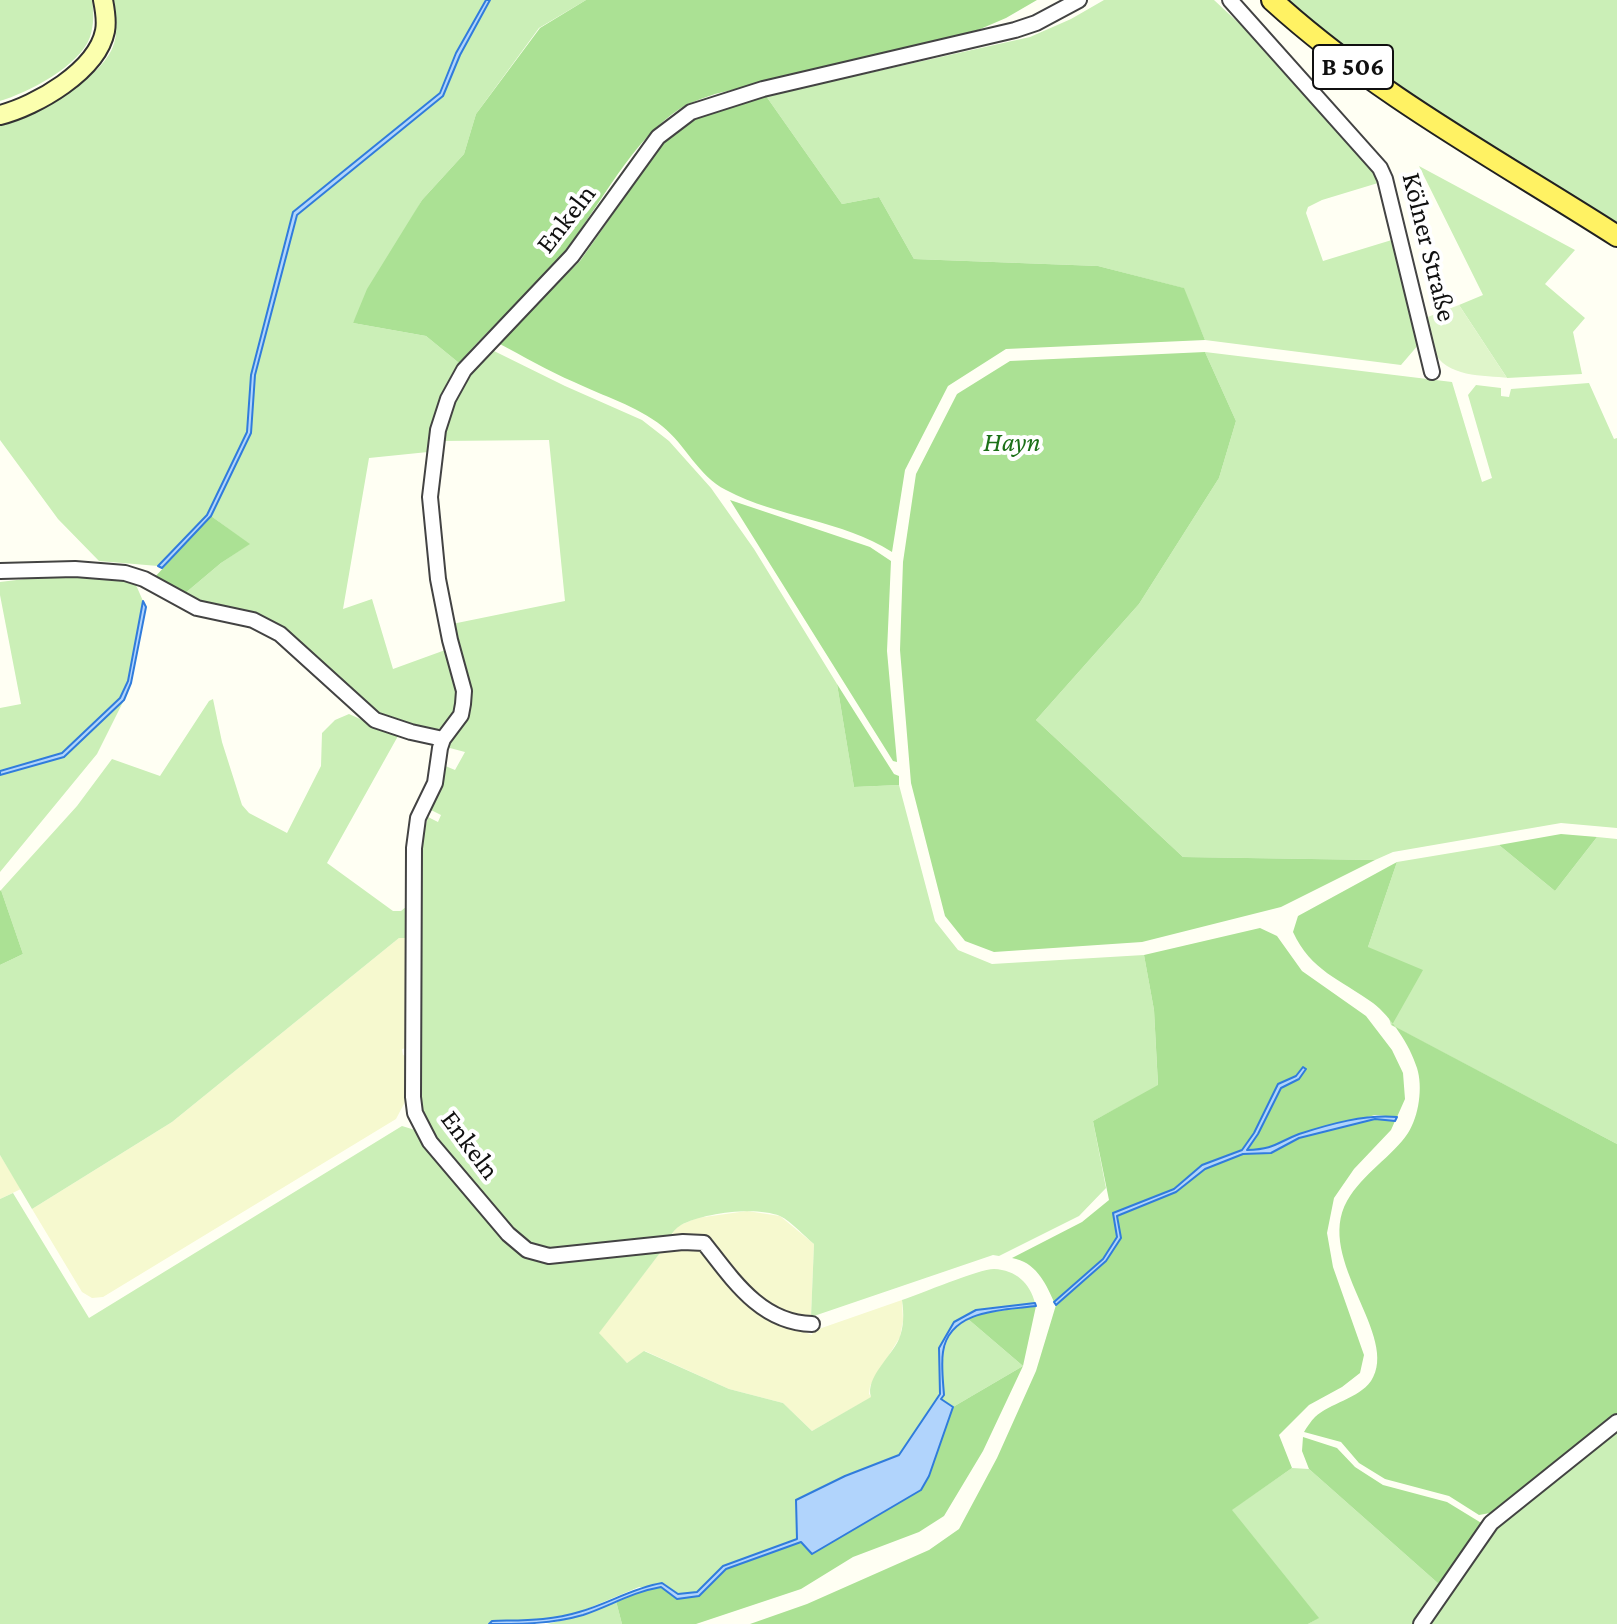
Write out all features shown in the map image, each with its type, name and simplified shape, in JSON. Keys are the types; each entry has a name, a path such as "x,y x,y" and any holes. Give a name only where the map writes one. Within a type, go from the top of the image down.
{"main road":[{"name":"B 506","path":"1272,0 1362,73 1617,236"}],"street":[{"path":"0,115 47,96 89,61 99,48 105,32 103,0"},
{"name":"Enkeln","path":"812,1324 795,1324 768,1313 740,1288 704,1243 683,1242 549,1256 527,1250 508,1234 430,1142 415,1113 414,848 418,818 435,783 443,739 461,715 464,691 438,579 430,517 434,451 442,415 464,370 572,256 658,137 691,112 763,89 1015,30 1036,23 1079,0"},
{"name":"Kölner Straße","path":"1230,0 1380,168 1432,372"},
{"path":"0,571 116,571 144,579 197,608 253,620 280,634 375,720 443,739"},
{"path":"1421,1624 1491,1523 1617,1422"}],"green space":[{"path":"0,0 92,0 93,14 90,37 76,58 38,85 0,101"},
{"path":"114,0 486,0 456,53 440,93 293,212 251,375 247,432 207,515 158,566 99,561 58,519 0,440 0,125 30,115 63,96 104,61 116,37"},
{"path":"490,0 586,0 539,28 476,114 464,154 422,200 353,323 426,336 459,363 428,452 369,458 343,609 372,599 393,669 448,649 458,684 456,713 445,727 430,731 410,727 372,711 285,629 183,595 249,544 211,516 251,433 255,375 297,215 443,96 460,55"},
{"path":"586,0 1037,0 971,33 715,94 681,108 663,121 632,155 553,266 459,363 426,336 353,323 367,289 422,200 464,154 476,114 540,28"},
{"path":"1104,0 1214,0 1273,55 1380,178 1378,183 1322,200 1308,207 1306,213 1323,261 1395,239 1419,344 1401,365 1205,340 1183,288 1098,266 914,259 879,197 842,204 766,96 1030,37"},
{"path":"1289,0 1617,0 1617,222 1406,91"},
{"path":"766,96 842,204 879,197 914,259 1098,266 1184,288 1205,340 1006,349 948,386 905,470 892,552 852,533 767,507 726,490 708,477 670,434 652,419 498,343 580,261 663,143 699,117"},
{"path":"1419,166 1575,250 1545,284 1585,318 1573,332 1582,374 1507,378 1459,305 1483,295"},
{"path":"1459,305 1507,378 1466,373 1447,366 1439,359 1432,346 1425,318"},
{"path":"492,350 642,420 669,441 711,488 754,549 837,684 854,787 899,785 935,921 958,950 992,964 1144,955 1154,1010 1158,1086 1093,1121 1106,1188 1079,1216 999,1256 993,1255 811,1317 814,1244 780,1216 744,1211 716,1214 681,1225 669,1238 549,1249 530,1243 513,1229 435,1138 424,1117 420,1093 420,848 428,817 438,822 441,815 431,810 443,787 443,765 455,770 465,752 446,747 466,720 471,705 470,682 452,624 565,601 549,440 441,441 459,391"},
{"path":"1205,352 1452,382 1482,482 1492,478 1468,395 1476,385 1501,388 1501,396 1509,397 1511,389 1589,383 1614,439 1617,438 1617,828 1561,823 1393,852 1375,860 1183,857 1036,720 1139,604 1219,478 1236,421"},
{"name":"Hayn","path":"1205,352 1236,421 1219,478 1139,604 1036,720 1183,857 1375,860 1281,907 1142,942 994,952 965,941 945,916 911,783 900,650 903,562 916,474 957,394 1010,361"},
{"path":"730,500 870,547 891,561 887,651 897,762 893,761"},
{"path":"211,516 250,544 221,563 183,595 154,578"},
{"path":"58,575 117,578 136,585 143,601 128,681 121,698 62,753 0,771 0,708 21,704 0,582"},
{"path":"837,684 894,774 899,776 899,785 854,787"},
{"path":"213,699 222,742 242,805 249,813 287,833 321,766 322,733 335,720 349,714 398,736 327,863 393,911 401,911 407,906 407,938 399,938 172,1122 32,1209 0,1155 0,965 23,954 1,890 77,806 112,759 160,776"},
{"path":"124,700 97,754 0,872 0,775 64,757"},
{"path":"1561,834 1597,837 1555,891 1499,845"},
{"path":"1597,837 1617,839 1617,1144 1391,1025 1368,947 1397,862 1499,845 1555,891"},
{"path":"1397,862 1368,947 1423,970 1393,1023 1373,1003 1327,973 1308,956 1293,932 1298,916"},
{"path":"0,891 23,954 0,965"},
{"path":"1260,928 1277,936 1302,971 1366,1016 1392,1050 1403,1073 1405,1099 1397,1117 1375,1115 1298,1135 1270,1149 1246,1150 1258,1134 1281,1087 1299,1079 1296,1076 1278,1085 1242,1150 1203,1165 1174,1189 1113,1213 1117,1237 1103,1259 1054,1302 1033,1268 1012,1258 1082,1222 1109,1200 1093,1121 1158,1085 1154,1010 1144,955"},
{"path":"399,938 407,938 406,1048 402,1049 406,1056 406,1100 396,1119 103,1297 92,1298 82,1292 32,1209 172,1122"},
{"path":"1395,1027 1617,1144 1617,1413 1490,1513 1479,1515 1449,1496 1385,1479 1359,1463 1341,1442 1304,1432 1321,1412 1365,1387 1371,1381 1377,1363 1375,1342 1341,1248 1340,1224 1347,1201 1408,1133 1417,1110 1420,1084 1417,1068"},
{"path":"1375,1119 1395,1121 1391,1130 1354,1169 1334,1198 1327,1233 1333,1267 1364,1355 1360,1373 1309,1405 1279,1435 1292,1468 1232,1510 1319,1618 1308,1624 750,1624 807,1604 929,1550 959,1529 997,1458 1036,1371 1056,1305 1106,1261 1121,1238 1117,1216 1176,1192 1205,1169 1243,1154 1271,1153 1299,1138"},
{"path":"402,1126 415,1130 424,1145 503,1239 524,1256 548,1263 663,1249 599,1333 627,1363 644,1351 729,1389 783,1403 812,1431 871,1397 875,1375 901,1334 902,1300 994,1269 1021,1279 1030,1289 1035,1303 976,1310 954,1322 939,1348 940,1393 899,1456 875,1465 797,1539 723,1566 697,1592 678,1594 639,1587 582,1611 547,1620 492,1621 489,1624 0,1624 0,1199 13,1193 89,1318"},
{"path":"0,1155 21,1189 0,1199"},
{"path":"747,1211 780,1216 814,1244 811,1317 795,1320 770,1309 743,1285 706,1239 669,1238 678,1226 697,1218"},
{"path":"701,1247 765,1316 812,1335 813,1331 902,1300 900,1337 870,1386 869,1394 872,1397 812,1431 783,1403 729,1389 645,1351 627,1363 598,1333 663,1249"},
{"path":"1036,1306 1023,1366 968,1319 977,1314"},
{"path":"968,1319 1023,1366 953,1407 941,1399 944,1395 944,1352 951,1334"},
{"path":"1023,1366 983,1451 944,1516 919,1532 853,1557 801,1589 696,1624 622,1624 616,1601 640,1591 661,1587 677,1599 699,1596 726,1569 801,1542 812,1554 929,1476 953,1407"},
{"path":"1617,1429 1617,1624 1431,1624 1501,1524"},
{"path":"1303,1437 1337,1448 1355,1467 1383,1485 1447,1502 1483,1524 1440,1585 1309,1469 1302,1451"},
{"path":"1292,1468 1309,1469 1440,1585 1414,1624 1308,1624 1318,1618 1231,1510"},
{"path":"616,1601 622,1624 547,1624 583,1615"}],"water":[{"path":"486,0 490,0 460,55 443,96 297,215 255,375 251,433 211,516 162,568 158,566 207,515 247,432 251,375 293,212 440,93 456,53"},
{"path":"143,601 146,607 131,683 124,700 64,757 0,775 0,771 62,753 120,698 128,681"},
{"path":"1303,1067 1306,1069 1299,1079 1281,1088 1247,1150 1270,1147 1299,1134 1348,1121 1397,1117 1395,1121 1375,1119 1299,1138 1271,1153 1243,1154 1205,1169 1176,1192 1117,1216 1121,1238 1106,1261 1056,1305 1054,1302 1103,1259 1117,1237 1113,1213 1174,1189 1202,1165 1242,1150 1278,1084 1296,1076"},
{"path":"1035,1303 1036,1306 980,1314 956,1327 947,1338 942,1357 944,1395 941,1399 953,1407 929,1476 921,1490 812,1554 801,1542 726,1569 699,1596 677,1599 661,1587 571,1618 536,1623 489,1624 492,1621 536,1620 568,1615 662,1583 678,1594 697,1592 723,1566 797,1539 796,1500 899,1455 940,1394 939,1348 954,1322 976,1310"}]}
